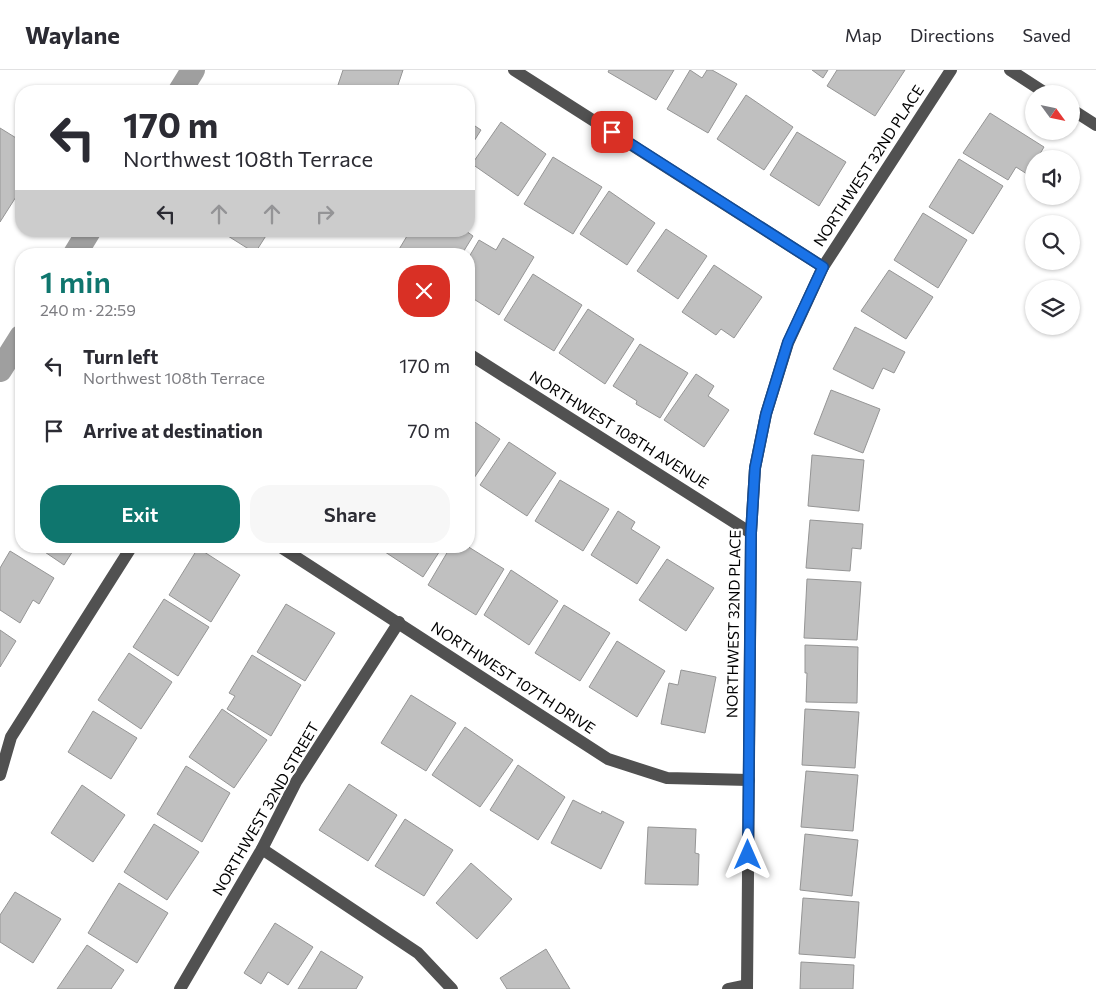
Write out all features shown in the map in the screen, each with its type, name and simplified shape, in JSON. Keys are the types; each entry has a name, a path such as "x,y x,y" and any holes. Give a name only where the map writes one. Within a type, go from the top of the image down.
{"street":[{"path":"514,70 823,267"},
{"name":"NORTHWEST 32ND PLACE","path":"747,987 751,533 755,468 766,414 788,342 823,267 951,70"},
{"path":"1010,70 1033,85"},
{"path":"1080,115 1096,125"},
{"name":"NORTHWEST 108TH AVENUE","path":"475,358 751,533"},
{"path":"0,775 11,737 128,553"},
{"name":"NORTHWEST 107TH DRIVE","path":"291,553 608,759 667,778 749,780"},
{"name":"NORTHWEST 32ND STREET","path":"180,989 262,849 296,782 399,622"},
{"path":"262,849 418,953 452,989"},
{"path":"728,989 747,987"}],"building":[{"path":"343,70 403,70 398,85 338,85"},
{"path":"609,70 674,70 656,100 608,72"},
{"path":"690,70 702,78 707,70 712,70 737,84 708,133 667,109"},
{"path":"812,70 828,70 823,78"},
{"path":"837,70 905,70 875,116 827,86"},
{"path":"746,95 793,127 764,170 717,139"},
{"path":"990,113 1025,135 1025,140 1033,140 1044,147 1042,150 1025,150 1025,173 1016,167 1008,180 963,153"},
{"path":"501,122 546,154 518,196 475,166 475,160"},
{"path":"475,126 481,130 475,140"},
{"path":"0,128 15,137 15,198 0,222"},
{"path":"797,132 846,162 819,206 770,175"},
{"path":"553,157 602,187 573,234 524,204"},
{"path":"959,159 1003,186 973,234 929,207"},
{"path":"609,191 655,223 627,265 580,234"},
{"path":"923,213 967,240 938,288 894,260"},
{"path":"666,229 707,256 678,299 637,271"},
{"path":"230,237 265,237 258,248 247,248"},
{"path":"406,237 472,237 466,248 400,248"},
{"path":"503,238 534,257 499,315 475,300 474,248 479,240 496,250"},
{"path":"714,265 762,297 734,338 721,329 716,335 682,312"},
{"path":"889,270 933,297 906,339 861,311"},
{"path":"533,274 582,305 554,351 504,320"},
{"path":"588,309 634,339 605,384 559,353"},
{"path":"855,327 905,352 894,373 883,368 873,389 833,369"},
{"path":"640,344 688,373 660,418 636,404 637,401 613,386"},
{"path":"696,374 714,386 708,396 729,410 704,447 664,420"},
{"path":"831,390 880,409 863,453 814,434"},
{"path":"475,422 500,439 475,476"},
{"path":"509,442 556,473 527,516 480,485"},
{"path":"812,455 864,460 859,511 808,506"},
{"path":"560,480 609,509 583,551 535,521"},
{"path":"618,511 635,522 631,529 660,547 637,584 591,555"},
{"path":"810,520 863,524 861,549 852,548 850,571 806,568"},
{"path":"10,551 54,578 39,604 33,600 20,623 0,610 0,568"},
{"path":"475,551 504,569 476,615 428,585 447,553 475,553"},
{"path":"46,553 72,553 64,565"},
{"path":"195,553 206,553 240,575 211,622 169,595"},
{"path":"387,553 438,553 423,577"},
{"path":"667,559 714,588 686,631 639,600"},
{"path":"511,570 558,601 529,645 484,615"},
{"path":"807,579 861,582 857,640 804,638"},
{"path":"164,599 209,627 178,676 133,647"},
{"path":"286,604 335,633 305,681 257,652"},
{"path":"564,605 610,633 580,681 535,653"},
{"path":"0,630 16,641 0,667"},
{"path":"617,641 665,671 637,717 589,687"},
{"path":"805,645 858,647 857,703 806,702 807,673 805,673"},
{"path":"129,653 172,682 141,729 98,700"},
{"path":"252,655 301,685 271,736 227,709 235,696 229,693"},
{"path":"681,670 716,677 705,733 661,724 669,683 678,685"},
{"path":"411,695 456,723 426,771 381,743"},
{"path":"222,709 267,740 234,788 189,757"},
{"path":"805,709 859,712 855,768 802,765"},
{"path":"93,711 137,738 111,779 68,752"},
{"path":"465,727 513,760 480,807 432,775"},
{"path":"518,765 565,797 538,840 490,810"},
{"path":"186,766 230,793 202,842 157,814"},
{"path":"806,771 858,775 853,831 801,827"},
{"path":"349,784 397,815 368,861 319,830"},
{"path":"82,785 125,815 93,862 51,833"},
{"path":"573,800 601,814 602,811 624,822 601,869 551,843"},
{"path":"405,819 453,850 424,896 375,866"},
{"path":"154,824 199,852 167,900 124,872"},
{"path":"648,827 696,829 695,853 699,854 698,885 645,884"},
{"path":"805,834 858,840 852,896 800,890"},
{"path":"471,863 512,899 477,939 436,903"},
{"path":"119,883 168,913 137,963 88,933"},
{"path":"15,892 61,919 33,963 0,942 0,915"},
{"path":"803,898 859,902 855,958 799,954"},
{"path":"275,923 313,947 288,985 268,972 261,984 244,973"},
{"path":"87,945 124,970 111,989 57,989"},
{"path":"546,949 570,989 507,989 500,978"},
{"path":"321,951 363,977 356,989 298,989"},
{"path":"801,962 854,965 853,989 800,989"}],"waterway":[{"path":"184,85 193,70"},
{"path":"79,248 85,237"},
{"path":"0,370 15,346"}],"route":[{"path":"612,132 823,267 788,342 766,414 755,468 751,533 748,855"}]}
